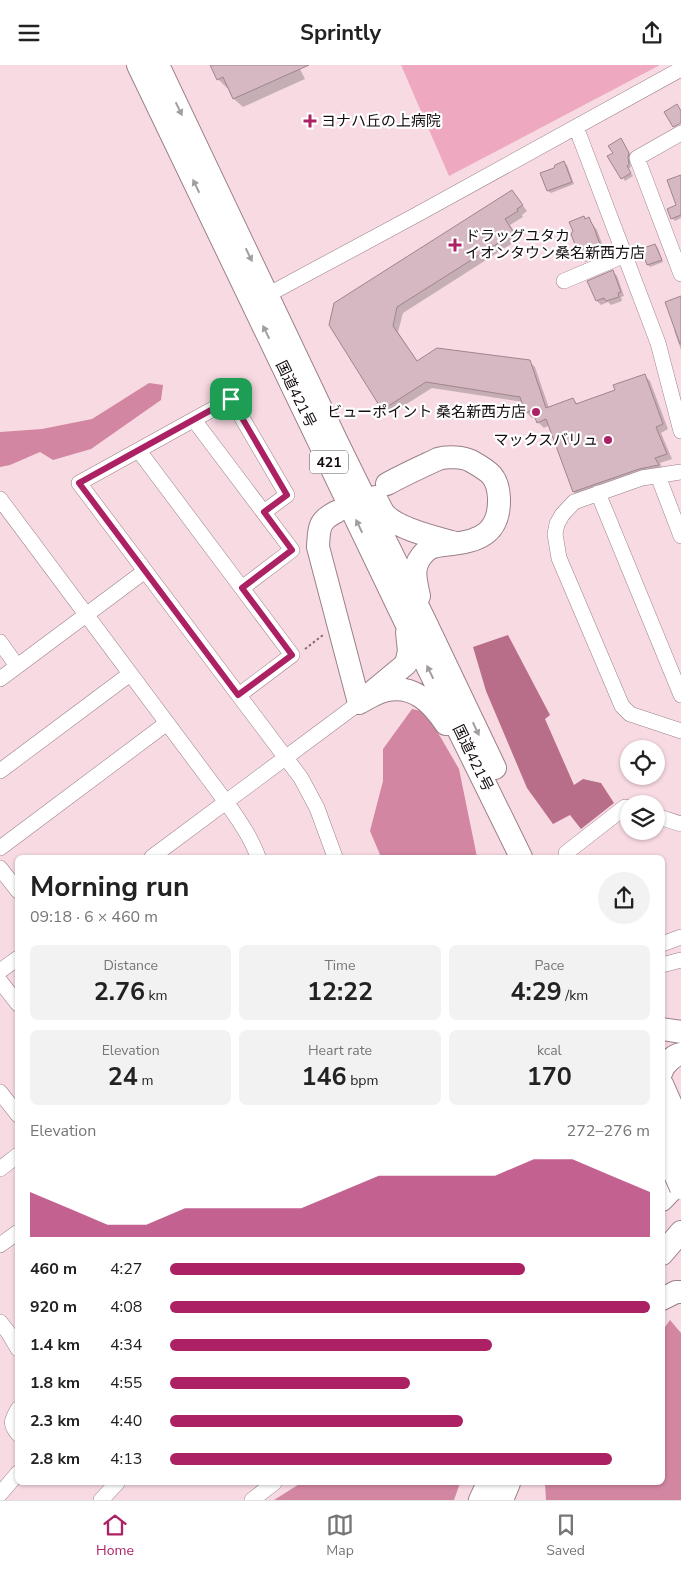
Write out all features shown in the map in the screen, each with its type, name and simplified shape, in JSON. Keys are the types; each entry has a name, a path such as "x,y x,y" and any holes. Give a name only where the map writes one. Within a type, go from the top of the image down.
{"highway":[{"name":"国道421号","path":"138,65 337,442 490,794 520,855"},
{"name":"国道421号","path":"158,65 260,299 415,621 536,855"},
{"path":"337,442 354,458 384,513 397,523 429,536 457,543"},
{"path":"359,703 406,664 415,621 416,563 428,549 479,538 494,525 499,507 498,485 486,469 466,458 441,458 387,484"},
{"path":"336,512 327,517 319,528 318,547 359,703"},
{"path":"359,703 377,693 393,689 409,692 424,698 437,711 467,761 490,794"},
{"path":"665,1029 681,1032"},
{"path":"665,1065 677,1054 681,1054"},
{"path":"665,1091 681,1127"},
{"path":"665,1119 681,1151"},
{"path":"665,1162 672,1191 665,1210"},
{"path":"665,1251 681,1233"},
{"path":"665,1298 676,1292 681,1292"},
{"path":"480,1500 487,1485"},
{"path":"502,1500 509,1485"}],"street":[{"path":"260,299 679,70"},
{"path":"576,127 658,343 681,431"},
{"path":"681,133 637,158 681,274"},
{"path":"564,281 625,255"},
{"path":"264,512 287,495 231,399 79,483 286,757 309,791 334,855"},
{"path":"194,419 292,550"},
{"path":"139,451 292,655 238,695"},
{"path":"681,472 642,478 574,502 562,515 557,524 556,534 559,558 622,706 630,714 681,731"},
{"path":"658,476 681,536"},
{"path":"598,493 681,695"},
{"path":"0,499 226,802 242,826 257,855"},
{"path":"242,588 292,550 308,542"},
{"path":"0,679 145,571"},
{"path":"0,642 17,666"},
{"path":"0,771 130,674"},
{"path":"155,855 359,703"},
{"path":"0,848 167,723"},
{"path":"568,855 566,853 620,811"},
{"path":"665,819 681,824"},
{"path":"0,868 15,887"},
{"path":"665,943 681,937"},
{"path":"0,971 15,960"},
{"path":"665,964 681,960"},
{"path":"0,981 15,1000"},
{"path":"0,1093 15,1111"},
{"path":"0,1169 15,1157"},
{"path":"0,1245 15,1233"},
{"path":"6,1329 15,1344"},
{"path":"15,1416 12,1422 15,1430"},
{"path":"0,1494 15,1476"},
{"path":"101,1500 115,1485"},
{"path":"252,1500 271,1485"}],"path":[{"path":"292,655 297,655 324,634"}],"shaded area":[{"path":"401,65 660,65 449,176"},
{"path":"149,383 163,385 161,400 91,449 53,460 40,452 10,465 0,467 0,432 42,429 92,419"},
{"path":"508,635 550,715 545,719 574,785 583,779 601,783 614,803 581,829 570,815 553,824 527,788 486,691 473,647"},
{"path":"412,709 426,712 459,769 477,855 380,855 370,831 383,781 383,749"},
{"path":"670,1320 681,1333 681,1500 546,1500 545,1485 665,1485 665,1327"},
{"path":"298,1485 459,1485 454,1500 274,1500"}],"building":[{"path":"210,65 309,65 233,99 223,77 217,80"},
{"path":"677,104 681,111 681,123 673,127 664,112"},
{"path":"621,138 629,153 629,164 627,166 631,173 621,179 607,156 613,153 608,146"},
{"path":"564,161 572,182 547,191 540,173 554,168 555,165"},
{"path":"681,175 681,215 671,219 667,209 676,205 667,180"},
{"path":"512,190 523,205 517,209 518,211 505,219 514,233 397,307 393,326 417,361 437,348 530,360 546,408 573,398 576,404 615,390 613,385 645,374 663,424 656,427 667,454 655,458 659,465 639,469 573,492 546,419 537,423 532,410 525,413 520,397 426,382 382,410 329,325 334,303"},
{"path":"584,216 585,219 589,217 602,250 580,258 571,234 573,231 569,222"},
{"path":"655,244 662,260 647,265 641,249"},
{"path":"613,270 621,292 618,293 619,297 606,301 604,298 596,301 587,281"},
{"path":"681,296 681,344 680,344 665,302"}],"place":[{"name":"ヨナハ丘の上病院","path":"310,121"},
{"name":"ドラッグユタカ イオンタウン桑名新西方店","path":"455,245"},
{"name":"ビューポイント 桑名新西方店","path":"536,412"},
{"name":"マックスバリュ","path":"608,440"}],"route":[{"path":"231,399 287,495 264,512 292,550 242,588 292,655 238,695 79,483 231,399"}]}
